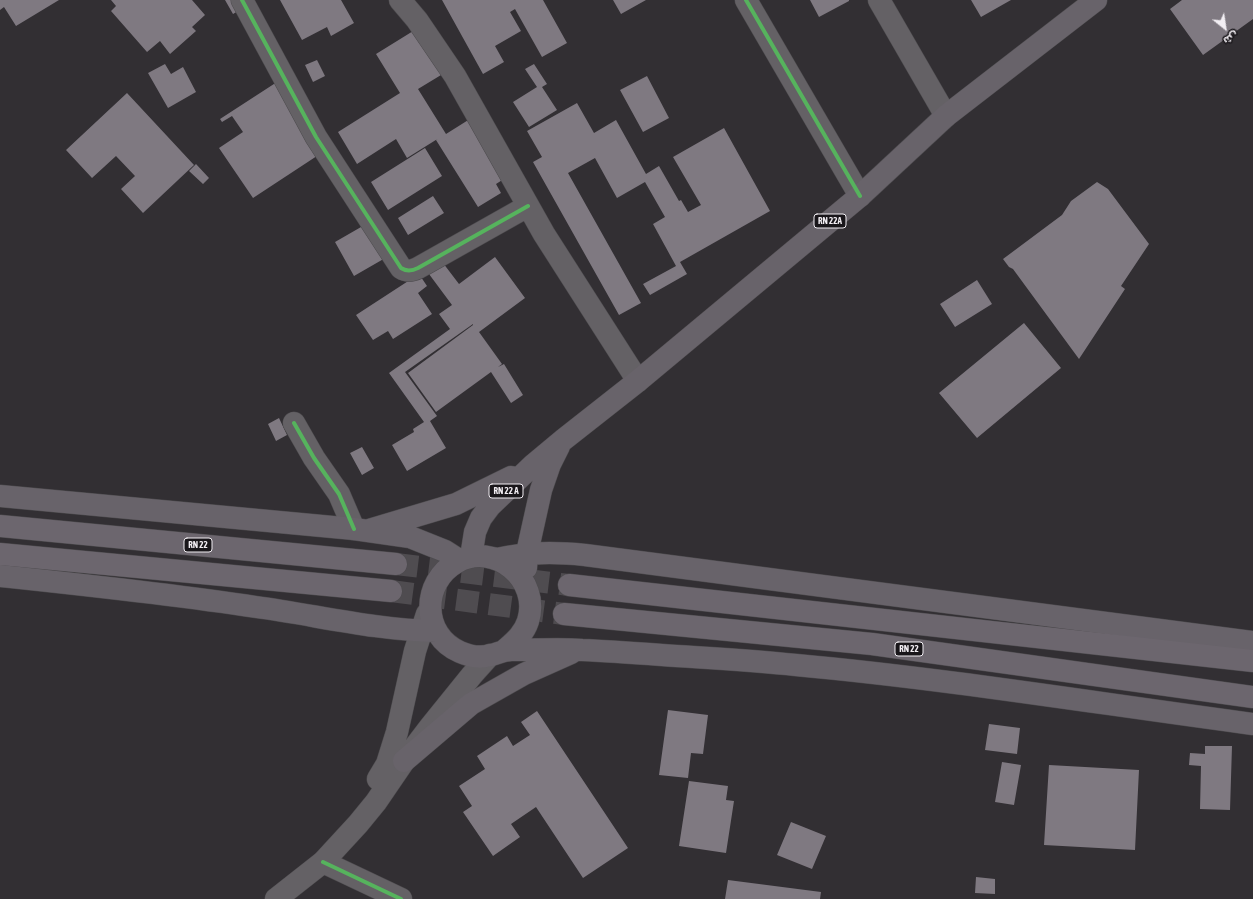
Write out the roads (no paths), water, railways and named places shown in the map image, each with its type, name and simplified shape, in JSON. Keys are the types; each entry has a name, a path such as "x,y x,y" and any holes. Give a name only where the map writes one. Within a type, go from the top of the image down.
{"highway":[{"name":"RN 22","path":"0,526 396,564"},
{"path":"0,554 391,592"},
{"path":"569,585 1253,661"},
{"name":"RN 22","path":"564,614 872,644 1253,697"}],"main road":[{"name":"RN 22A","path":"563,440 638,381 860,196 946,116 1096,0"},
{"name":"RN 22 A","path":"465,559 481,518 490,506 533,465 563,440"},
{"path":"525,584 527,554 541,490 550,464 563,440"},
{"path":"360,530 456,504 495,486 533,465"},
{"path":"0,496 360,530 410,537 465,559"},
{"path":"497,559 527,554 563,553 585,555 1253,642"},
{"path":"430,604 432,591 438,578 448,568 465,559 484,556 497,559 508,565 518,573 525,584 530,602 528,621 519,638 497,653"},
{"path":"0,576 203,599 346,622 429,631 459,652 469,655 480,656 497,653 579,650 796,665 1012,690 1253,724"},
{"path":"404,761 471,704 524,674 579,650"}],"street":[{"path":"242,0 316,137 401,268 404,270 413,270 418,268 528,206"},
{"path":"746,0 860,196"},
{"path":"879,0 946,116"},
{"path":"408,3 417,20 455,76 544,234 638,381"},
{"path":"294,423 314,458 339,494 360,530"},
{"path":"358,824 387,764 393,747 403,710 415,651 429,631 430,604"},
{"path":"276,899 323,862 358,824 376,802 404,761 472,675 497,653"},
{"path":"323,862 401,899"}],"tunnel":[{"path":"396,564 569,585"},
{"path":"391,591 564,614"}]}
